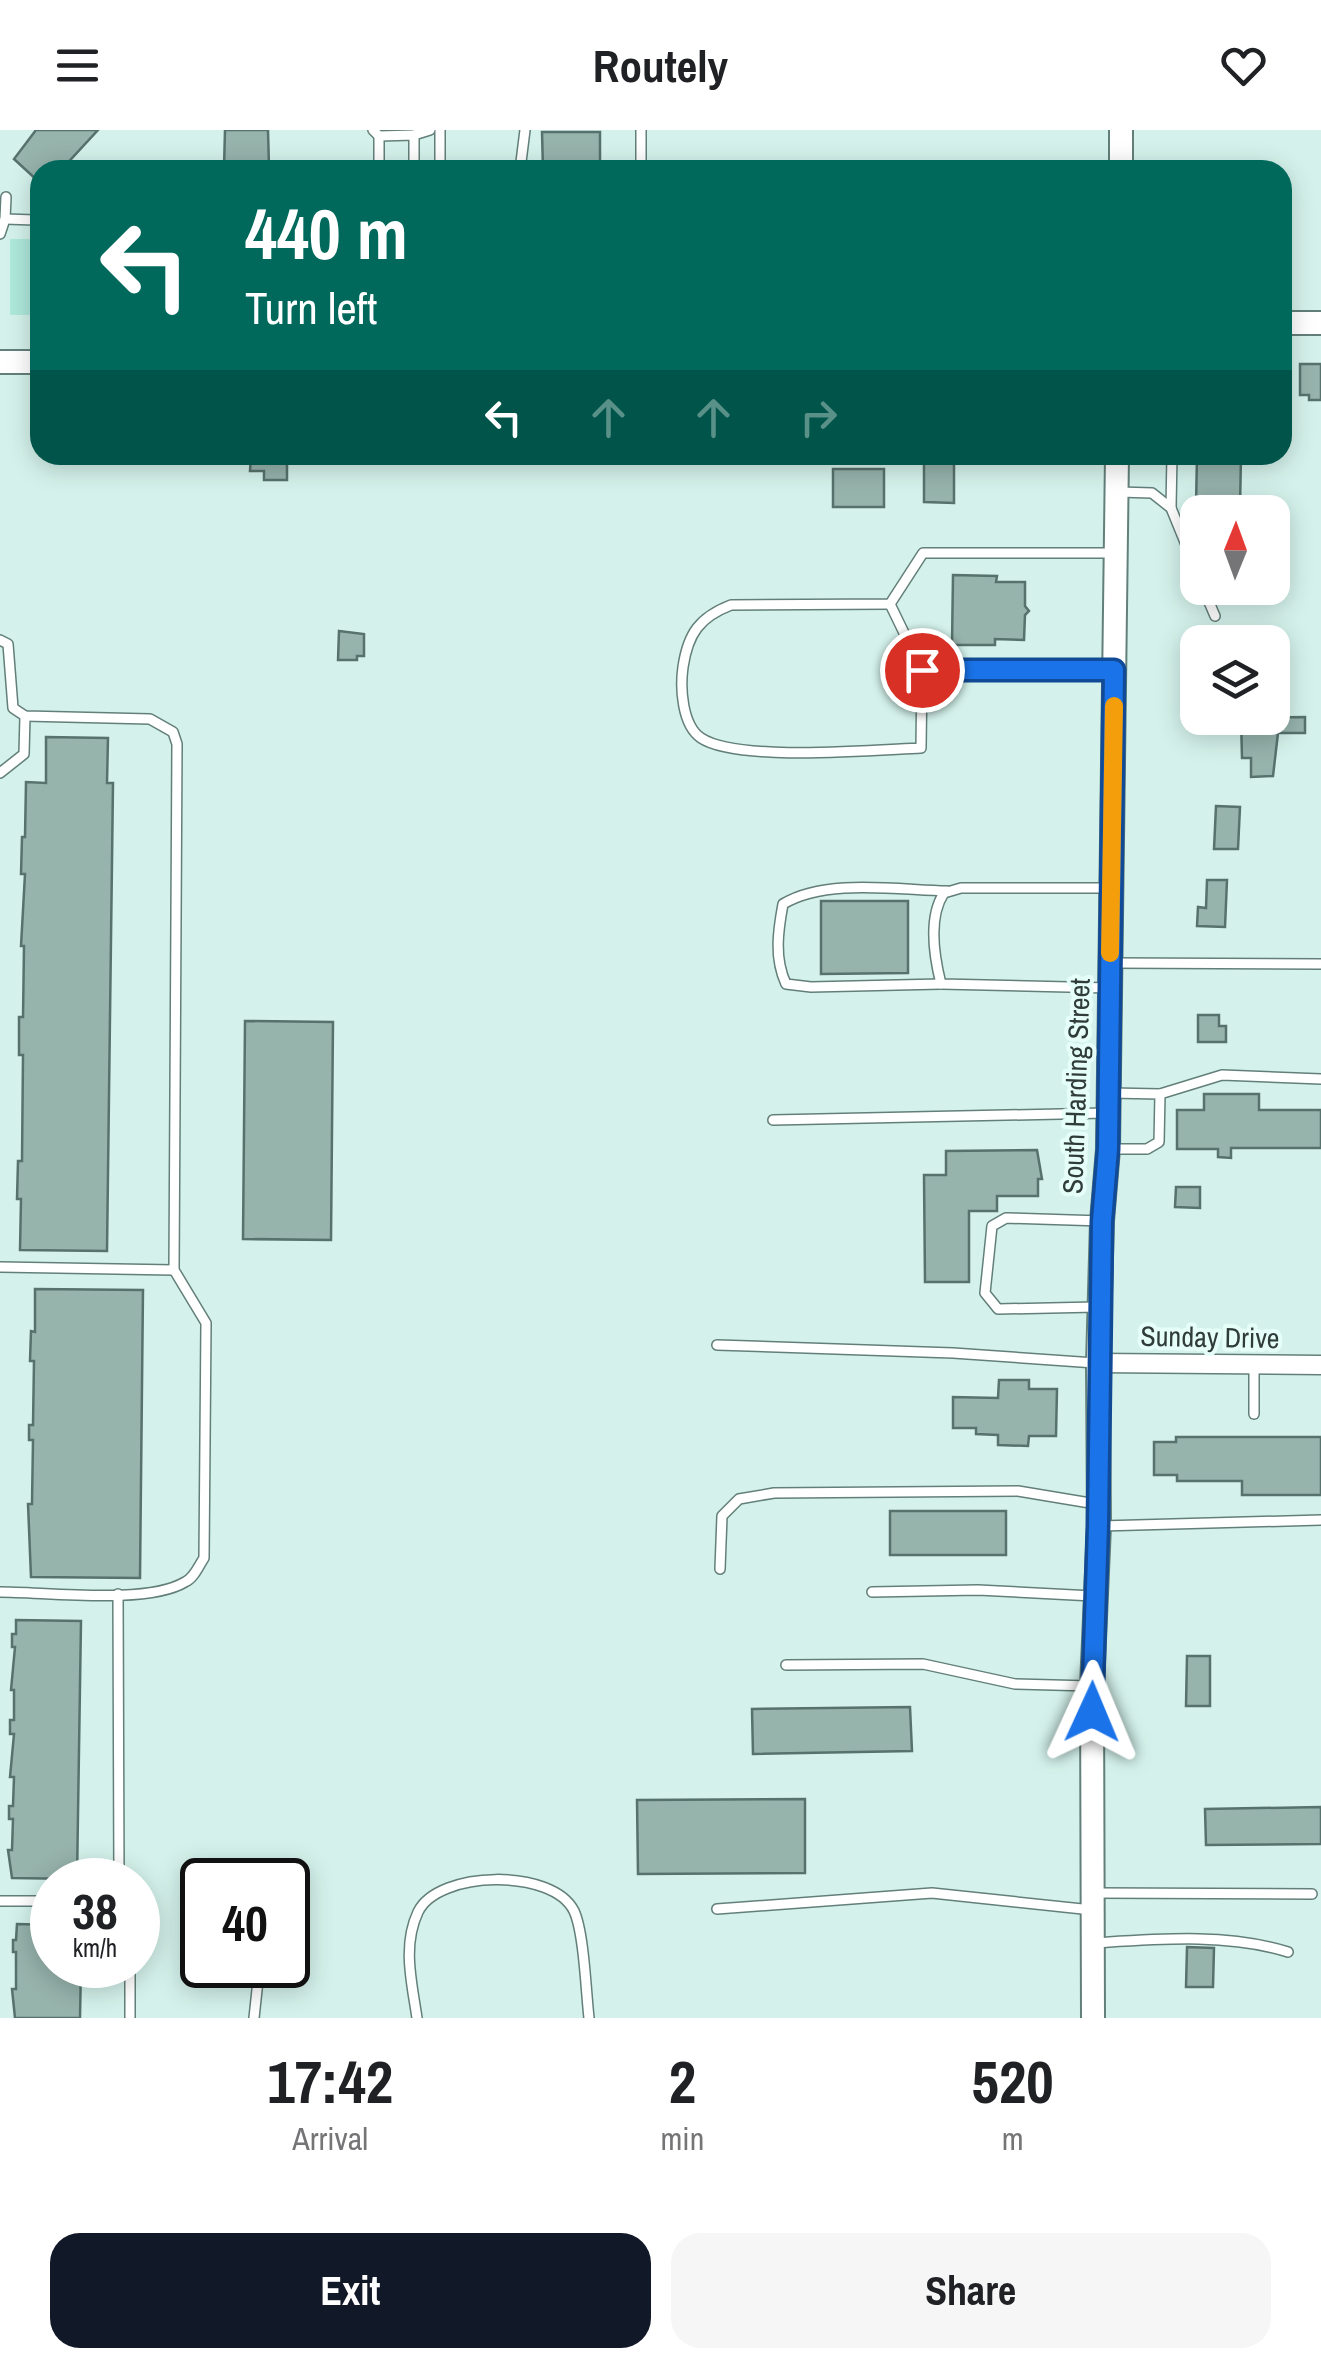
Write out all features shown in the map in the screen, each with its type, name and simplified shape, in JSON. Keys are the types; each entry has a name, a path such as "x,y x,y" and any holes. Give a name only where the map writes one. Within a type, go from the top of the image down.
{"street":[{"path":"1120,160 1121,130"},
{"path":"1292,323 1321,323"},
{"path":"0,362 30,362"},
{"name":"South Harding Street","path":"1093,2018 1092,1686 1099,1515 1099,1307 1108,1149 1117,465"},
{"name":"Sunday Drive","path":"1098,1363 1321,1365"}],"lane":[{"path":"378,160 376,133 414,135 430,130"},
{"path":"440,130 440,160"},
{"path":"521,160 525,130"},
{"path":"641,130 641,160"},
{"path":"414,135 414,160"},
{"path":"0,234 6,197"},
{"path":"5,219 30,220"},
{"path":"1172,465 1171,508 1180,530"},
{"path":"1117,492 1152,493 1171,508"},
{"path":"890,604 923,553 1116,553"},
{"path":"890,604 922,670 921,748 800,752 735,749 697,736 684,709 682,672 692,636 708,614 731,605 890,604"},
{"path":"1210,605 1215,616"},
{"path":"0,640 8,644 12,656 13,708 24,716 150,719 172,732 176,744 174,1270 206,1323 204,1558 190,1580 169,1590 118,1594 0,1592"},
{"path":"922,670 1114,670"},
{"path":"0,773 24,754 24,716"},
{"path":"941,984 936,960 935,906 944,892 961,888 1111,888"},
{"path":"950,891 830,889 800,894 783,904 779,926 778,952 786,984 1110,988"},
{"path":"1110,963 1321,964"},
{"path":"772,1120 1108,1103 1160,1094 1222,1075 1321,1078"},
{"path":"1108,1149 1146,1149 1159,1142 1160,1094"},
{"path":"1099,1307 998,1309 985,1293 992,1226 1006,1218 1102,1221"},
{"path":"0,1267 174,1270"},
{"path":"717,1345 953,1353 1098,1363"},
{"path":"1254,1366 1254,1414"},
{"path":"720,1569 722,1516 739,1499 774,1493 1018,1491 1099,1515 1321,1520"},
{"path":"872,1592 978,1590 1096,1596"},
{"path":"118,1594 119,1858"},
{"path":"786,1665 923,1664 1015,1684 1092,1686"},
{"path":"418,2018 408,1952 418,1910 437,1890 463,1882 522,1880 556,1891 574,1911 588,2018"},
{"path":"717,1909 932,1894 1093,1901 1312,1894"},
{"path":"0,1900 30,1901"},
{"path":"1093,1943 1221,1941 1262,1944 1288,1952"},
{"path":"130,1988 130,2018"},
{"path":"254,2018 257,1988"}],"green space":[{"path":"10,239 30,239 30,315 10,315"}],"building":[{"path":"36,130 98,130 70,160 30,160 30,174 14,159"},
{"path":"225,130 268,130 269,160 224,160"},
{"path":"542,132 600,132 600,160 543,160"},
{"path":"1300,364 1321,364 1321,400 1300,395"},
{"path":"250,465 287,465 287,480 264,480 264,471 250,471"},
{"path":"924,465 954,465 954,503 924,502"},
{"path":"1197,465 1241,465 1240,495 1196,495"},
{"path":"833,469 884,469 884,507 833,507"},
{"path":"953,575 997,576 996,582 1025,582 1025,606 1029,611 1025,615 1024,640 995,639 995,645 952,645"},
{"path":"339,631 364,634 364,656 338,660"},
{"path":"1290,717 1305,717 1305,733 1290,733"},
{"path":"1241,735 1278,735 1273,776 1251,777 1251,758 1242,758"},
{"path":"46,737 108,738 107,783 113,783 107,1251 20,1250 21,1199 17,1199 18,1161 22,1161 22,837 26,782 46,783"},
{"path":"1216,806 1240,807 1238,849 1214,849"},
{"path":"1207,880 1227,880 1225,927 1197,926 1198,907 1206,908"},
{"path":"821,901 908,901 908,973 821,974"},
{"path":"1198,1015 1219,1015 1219,1026 1226,1026 1226,1042 1198,1042"},
{"path":"245,1021 333,1022 331,1240 243,1239"},
{"path":"1204,1094 1259,1094 1259,1110 1321,1110 1321,1148 1231,1148 1231,1158 1218,1157 1218,1149 1177,1149 1177,1110 1204,1110"},
{"path":"1037,1150 1042,1179 1038,1179 1038,1196 997,1196 997,1211 969,1211 969,1282 925,1282 924,1175 946,1175 946,1151"},
{"path":"1176,1187 1200,1187 1200,1208 1175,1207"},
{"path":"35,1289 143,1290 140,1578 31,1577 28,1504 32,1504 33,1440 29,1440 29,1425 33,1425 34,1361 30,1361"},
{"path":"999,1380 1029,1380 1029,1389 1057,1389 1056,1436 1029,1436 1028,1446 998,1445 998,1435 976,1434 976,1428 953,1428 953,1397 998,1398"},
{"path":"1176,1437 1321,1437 1321,1495 1242,1495 1242,1481 1177,1481 1177,1475 1154,1475 1154,1442 1176,1442"},
{"path":"890,1511 1006,1511 1006,1555 890,1555"},
{"path":"16,1620 81,1621 77,1858 30,1858 30,1878 12,1878 8,1850 12,1850 13,1819 9,1819 9,1806 13,1806 14,1777 10,1777 14,1734 10,1734 10,1720 14,1720 12,1634 16,1634"},
{"path":"1187,1656 1210,1656 1210,1706 1186,1706"},
{"path":"910,1707 912,1751 753,1754 752,1709"},
{"path":"805,1799 805,1873 638,1874 637,1800"},
{"path":"1321,1807 1321,1844 1206,1845 1205,1809"},
{"path":"17,1924 30,1924 30,1988 81,1988 80,2018 15,2018 12,1989 16,1989"},
{"path":"1187,1947 1214,1948 1213,1987 1186,1987"}],"slow traffic":[{"path":"1110,953 1114,706"}],"route":[{"path":"922,670 1114,670 1108,1149 1102,1221 1092,1712"}]}
